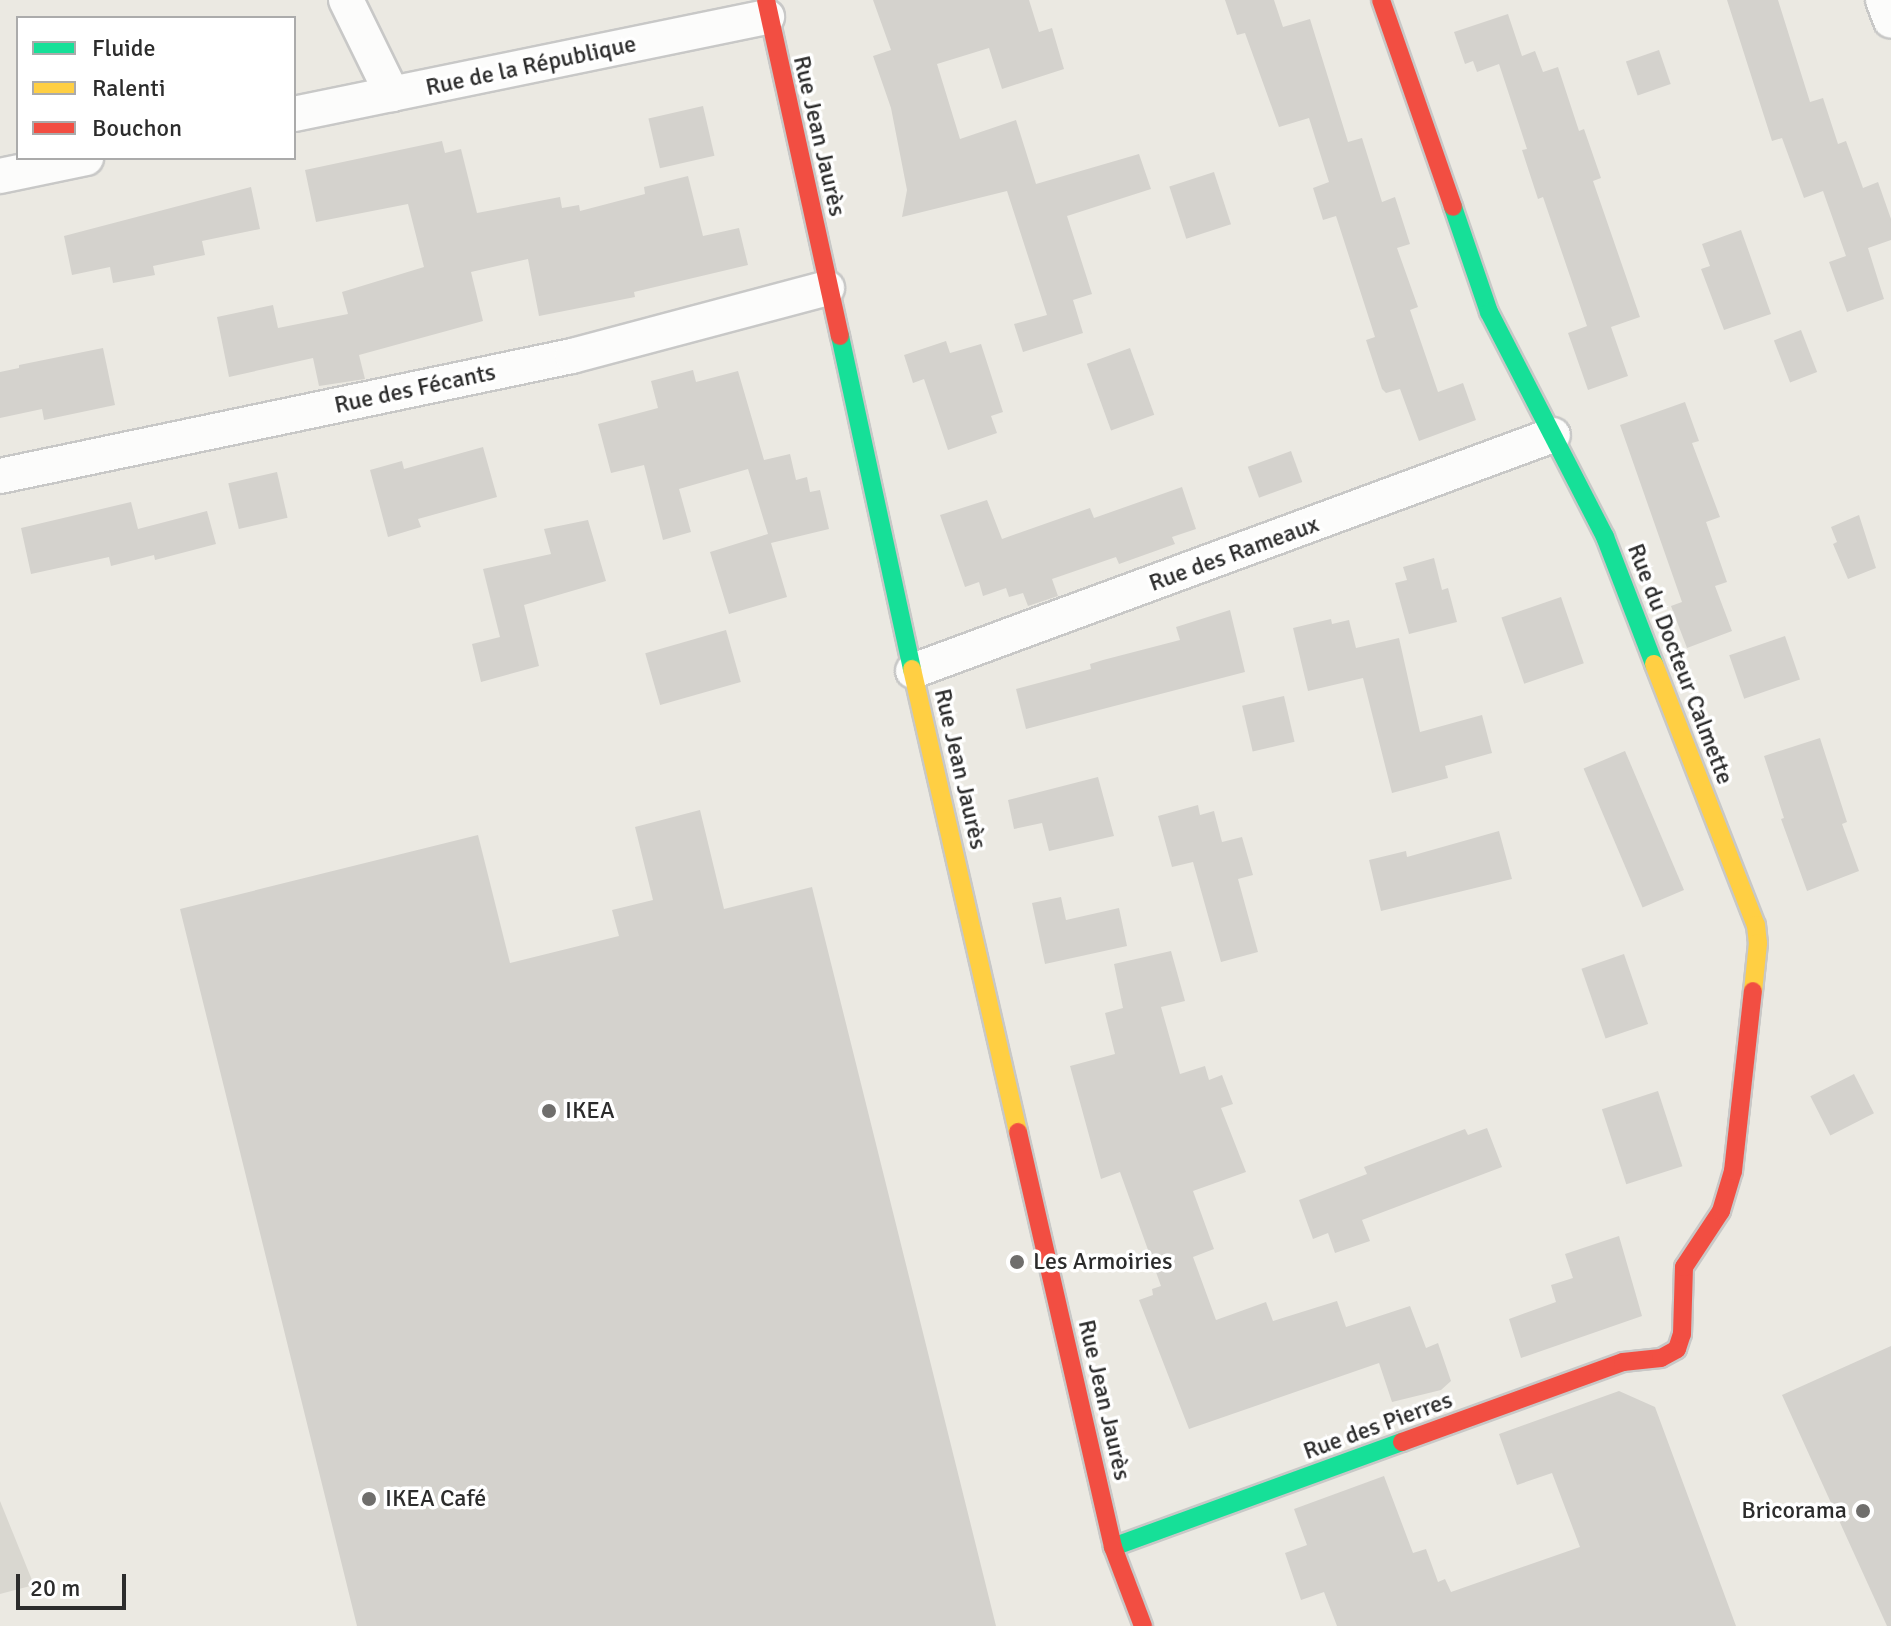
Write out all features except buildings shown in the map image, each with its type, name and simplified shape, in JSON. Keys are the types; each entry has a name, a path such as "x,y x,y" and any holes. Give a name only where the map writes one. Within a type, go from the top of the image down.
{"street":[{"path":"346,0 392,94"},
{"name":"Rue du Docteur Calmette","path":"1381,0 1489,312 1605,537 1756,925 1758,943 1727,1198 1684,1267 1682,1334 1677,1349 1661,1358"},
{"path":"1883,0 1891,21"},
{"name":"Rue de la République","path":"296,114 767,9"},
{"name":"Rue Jean Jaurès","path":"767,9 913,671 1113,1547 1143,1626"},
{"path":"0,176 76,160"},
{"name":"Rue des Fécants","path":"0,476 572,356 827,288"},
{"name":"Rue des Rameaux","path":"913,671 1553,435"},
{"name":"Rue des Pierres","path":"1113,1547 1623,1362 1661,1358"},
{"name":"Rue Jean Jaurès","path":"1112,1594 1113,1547"}],"shaded area":[{"path":"0,1501 34,1585 0,1594"}],"traffic: fast":[{"path":"1453,207 1489,312 1605,537 1654,664"},
{"path":"840,336 912,669"},
{"path":"1113,1547 1402,1442"}],"traffic: slow":[{"path":"1654,664 1756,925 1758,943 1753,991"},
{"path":"912,669 1018,1132"}],"traffic: jam":[{"path":"766,0 840,336"},
{"path":"1381,0 1453,207"},
{"path":"1402,1442 1623,1362 1661,1358 1677,1349 1682,1334 1684,1267 1721,1211 1733,1171 1753,991"},
{"path":"1018,1132 1113,1547 1143,1626"}],"place":[{"name":"IKEA","path":"549,1111"},
{"name":"Les Armoiries","path":"1017,1262"},
{"name":"IKEA Café","path":"369,1499"},
{"name":"Bricorama","path":"1863,1511"}]}
